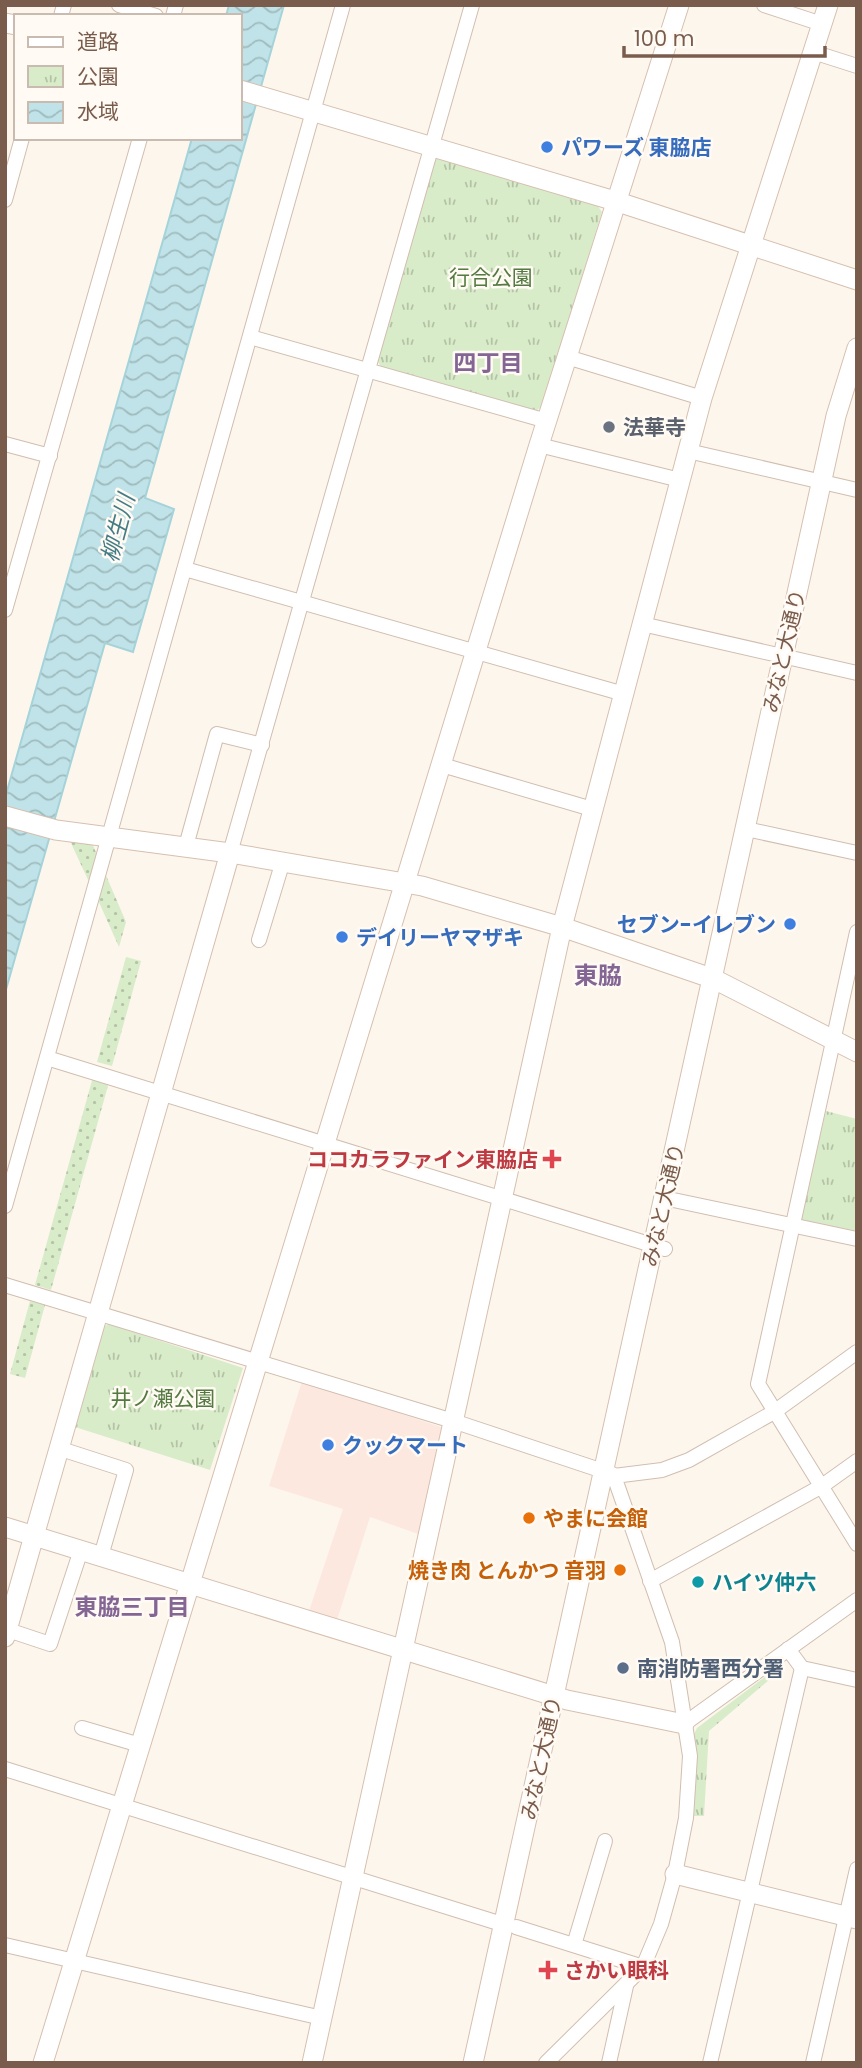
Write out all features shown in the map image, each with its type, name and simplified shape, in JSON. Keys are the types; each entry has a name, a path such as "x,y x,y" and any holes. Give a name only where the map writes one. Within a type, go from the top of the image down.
{"street":[{"path":"119,5 149,14"},
{"path":"5,1206 343,5"},
{"path":"81,1550 50,1644 6,1634 36,1537 472,5"},
{"path":"43,2063 539,445 679,5"},
{"path":"312,2063 562,927 702,398 749,244 825,15 764,5"},
{"path":"813,52 857,66"},
{"path":"242,91 615,201 857,280"},
{"path":"5,610 139,140"},
{"path":"5,141 22,141 5,200"},
{"path":"250,337 547,421"},
{"name":"みなと大通り","path":"829,484 836,416 857,348"},
{"path":"567,357 702,398"},
{"name":"みなと大通り","path":"473,2063 510,1926 720,982 788,659 829,484 857,388"},
{"path":"5,444 50,456"},
{"path":"539,445 680,480"},
{"path":"688,452 857,490"},
{"path":"185,569 624,694"},
{"path":"642,625 857,673"},
{"path":"186,846 217,734 262,745"},
{"path":"442,765 593,809"},
{"path":"5,816 56,830 186,846 405,881 562,927 720,982 857,1052"},
{"path":"751,830 857,853"},
{"path":"259,940 283,861"},
{"path":"857,932 758,1384 857,1544"},
{"path":"47,1058 163,1091 659,1247"},
{"path":"670,1200 857,1239"},
{"path":"5,1285 453,1421 609,1472 662,1470 689,1460 774,1412 857,1352"},
{"path":"61,1449 126,1470 100,1556"},
{"path":"650,1581 822,1486 857,1461"},
{"path":"545,2063 643,1967 661,1924 675,1874 689,1793 690,1756 672,1642 609,1472"},
{"path":"5,1527 561,1698 684,1724 857,1600"},
{"path":"788,1649 802,1668 857,1680"},
{"path":"710,2063 802,1668"},
{"path":"82,1728 140,1745"},
{"path":"5,1769 643,1967"},
{"path":"574,1945 605,1841"},
{"path":"813,2063 852,1918 857,1869"},
{"path":"675,1874 748,1895 852,1918"},
{"name":"みなと大通り","path":"487,2063 510,1926"},
{"path":"5,1945 322,2018"},
{"path":"609,2063 626,1985"}],"shaded area":[{"path":"302,1381 441,1427 443,1432 421,1535 370,1517 337,1620 309,1611 343,1509 269,1486"}],"green space":[{"name":"行合公園","path":"440,155 595,202 602,212 542,407 535,411 382,369 377,360 432,160"},
{"path":"70,841 92,843 98,857 90,884"},
{"path":"105,873 126,922 119,947 98,900"},
{"path":"126,957 141,961 112,1066 97,1062"},
{"path":"93,1077 109,1082 51,1290 35,1285"},
{"path":"826,1111 857,1119 857,1231 800,1220"},
{"path":"30,1301 45,1305 25,1378 10,1374"},
{"name":"井ノ瀬公園","path":"109,1324 243,1368 210,1470 75,1427 102,1327"},
{"path":"770,1673 769,1680 709,1731 704,1816 693,1816 697,1756 694,1734 697,1728"}],"water":[{"name":"柳生川","path":"229,5 284,5 145,498 174,509 133,652 105,643 5,993 5,798 191,140 242,140 242,14 227,14"}],"place":[{"name":"パワーズ 東脇店","path":"547,147"},
{"name":"法華寺","path":"609,427"},
{"name":"セブン-イレブン","path":"790,924"},
{"name":"デイリーヤマザキ","path":"342,937"},
{"name":"ココカラファイン東脇店","path":"552,1159"},
{"name":"クックマート","path":"328,1445"},
{"name":"やまに会館","path":"529,1518"},
{"name":"焼き肉 とんかつ 音羽","path":"620,1570"},
{"name":"ハイツ仲六","path":"698,1582"},
{"name":"南消防署西分署","path":"623,1668"},
{"name":"さかい眼科","path":"548,1970"}],"district":[{"name":"四丁目","path":"488,363"},
{"name":"東脇","path":"598,975"},
{"name":"東脇三丁目","path":"132,1607"}]}
